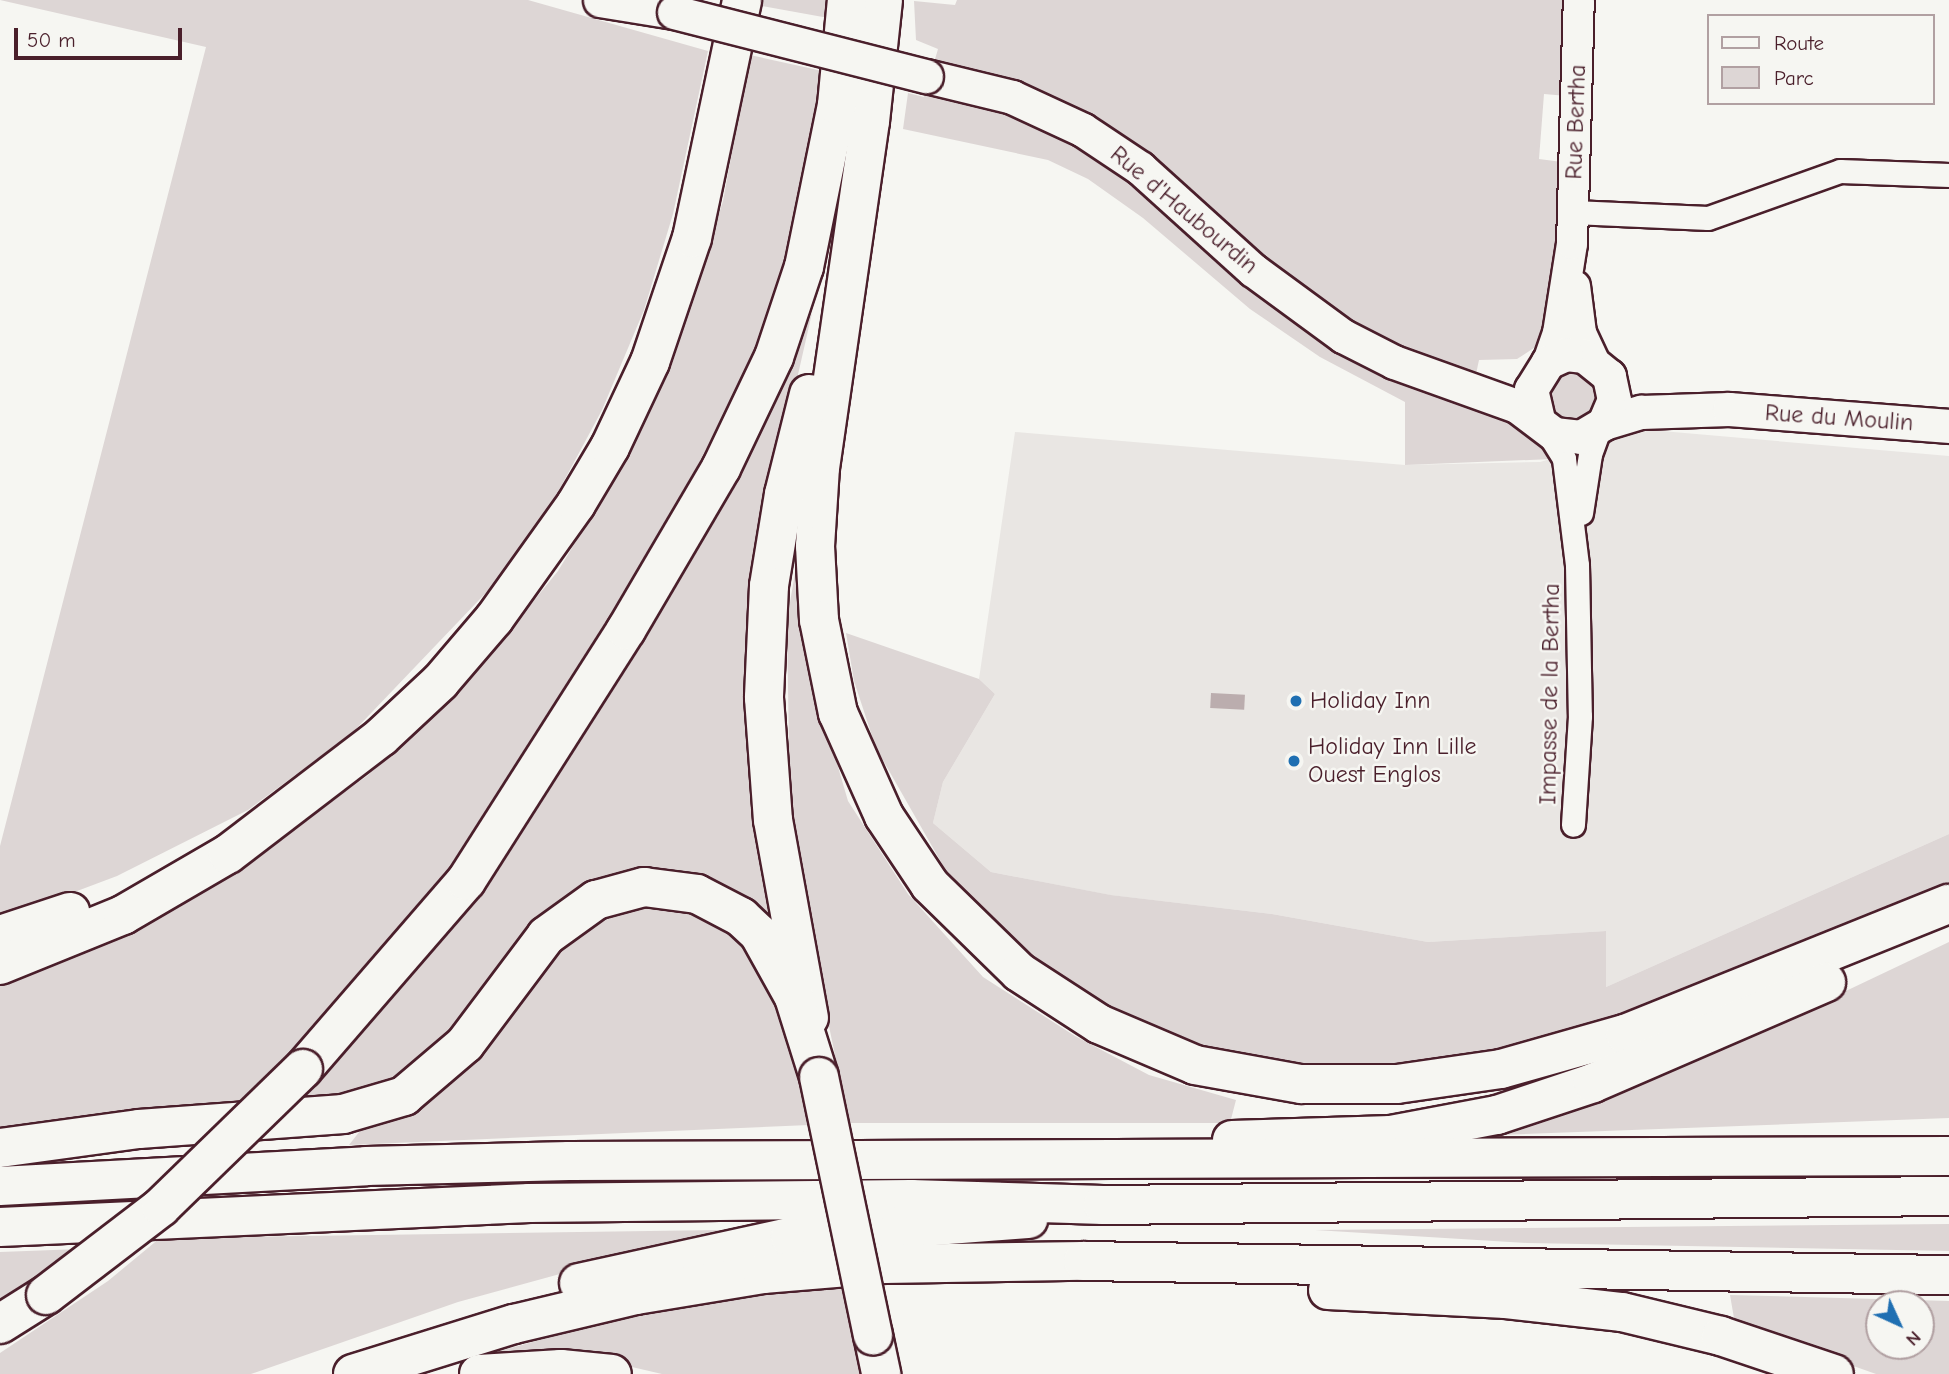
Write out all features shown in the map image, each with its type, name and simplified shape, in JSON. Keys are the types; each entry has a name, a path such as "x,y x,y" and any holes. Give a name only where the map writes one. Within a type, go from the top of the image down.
{"highway":[{"path":"731,0 731,55"},
{"path":"0,965 122,915 176,887 320,784 397,723 474,643 545,551 610,447 650,362 684,267 743,0"},
{"path":"0,1324 46,1295 168,1201 303,1069 416,943 473,870 625,630 721,468 774,357 804,267 834,118 847,0"},
{"path":"883,0 827,407 815,546 819,620 838,713 870,792 930,885 989,946 1075,1011 1168,1055 1243,1077 1348,1086 1431,1081 1524,1064 1625,1034 1949,904"},
{"path":"852,233 784,494 769,586 764,654 773,820 819,1077 881,1374"},
{"path":"0,935 147,880 320,784"},
{"path":"0,1149 139,1129 343,1114 394,1100 429,1078 465,1044 554,928 596,900 644,887 697,894 741,917 759,934 794,997 819,1077"},
{"path":"858,1162 935,1145 1365,1137 1459,1124 1602,1080 1949,927"},
{"path":"0,1186 366,1166 1949,1156"},
{"path":"0,1227 529,1203 911,1199 1103,1205 1949,1196"},
{"path":"324,1374 458,1320 534,1295 717,1249 909,1225 1060,1218 1103,1205"},
{"path":"1083,1261 1187,1281 1593,1307 1721,1336 1834,1374"},
{"path":"353,1374 514,1324 636,1295 764,1274 946,1262 1083,1261 1949,1275"},
{"path":"479,1374 561,1369 612,1374"}],"main road":[{"name":"Rue d'Haubourdin","path":"600,0 660,6 1029,104 1101,140 1171,194 1253,270 1324,323 1374,353 1435,375"},
{"path":"1570,354 1600,366 1614,395 1602,425 1576,438 1541,424 1517,406 1435,375 1504,380 1543,368 1570,354"},
{"name":"Rue du Moulin","path":"1600,366 1626,385 1729,409"},
{"path":"1541,424 1530,394 1543,368"},
{"name":"Rue du Moulin","path":"1602,425 1641,412 1729,409 1949,426"}],"street":[{"name":"Rue Bertha","path":"1543,368 1561,320 1572,244 1579,0"},
{"path":"1573,212 1708,218 1833,172 1949,175"},
{"name":"Rue Bertha","path":"1572,244 1581,333 1600,366"},
{"name":"Impasse de la Bertha","path":"1541,424 1564,459 1577,565 1580,742 1573,825"},
{"name":"Impasse de la Bertha","path":"1577,565 1585,478 1602,425"}],"shaded area":[{"path":"1650,430 1949,456 1949,834 1606,987 1606,931 1428,942 1272,914 1110,895 991,872 933,823 943,782 995,694 979,679 1015,432 1405,465 1540,462"},
{"path":"1211,693 1245,695 1244,710 1210,708"}],"green space":[{"path":"0,0 528,0 708,51 673,214 644,310 602,410 558,492 501,577 352,733 248,810 117,876 0,920 0,846 206,47"},
{"path":"757,0 834,0 834,19 756,5"},
{"path":"957,0 1572,0 1567,96 1544,94 1539,159 1562,162 1555,305 1540,344 1517,359 1479,360 1469,407 1508,420 1537,440 1552,459 1405,465 1405,402 1320,357 1250,309 1143,218 1088,179 1048,160 903,129 908,93 924,97 938,49 916,40 914,1 955,5"},
{"path":"750,55 827,72 801,219 760,342 663,534 451,865 381,956 240,1110 0,1140 0,984 31,973 235,870 367,776 467,683 558,571 627,457 673,361 723,201"},
{"path":"812,313 767,511 778,930 637,873 394,1088 301,1101 485,883 528,820 686,560 764,421"},
{"path":"1573,373 1590,380 1597,397 1590,414 1573,421 1556,414 1549,397 1556,380"},
{"path":"796,567 805,592 824,719 848,801 908,894 983,977 1075,1036 1149,1075 1236,1100 1230,1123 849,1123 799,881 789,752 787,620"},
{"path":"846,633 979,679 995,694 943,782 933,823 991,872 1111,895 1272,914 1428,942 1606,931 1606,987 1949,834 1949,882 1783,957 1605,1022 1435,1067 1293,1066 1194,1045 1071,994 961,897 876,748 854,681"},
{"path":"631,906 690,908 739,933 796,1037 809,1125 349,1145 363,1127 533,971 585,932"},
{"path":"1949,942 1949,1118 1474,1136 1709,1056"},
{"path":"1949,1224 1949,1251 1527,1243 1315,1230"},
{"path":"720,1230 458,1302 251,1374 0,1374 0,1353 108,1281 160,1238"},
{"path":"80,1249 0,1312 0,1252"},
{"path":"841,1280 866,1374 662,1374 589,1357 541,1352 453,1364 602,1323"},
{"path":"1730,1295 1865,1299 1865,1360 1935,1360 1935,1301 1949,1301 1949,1374 1876,1374 1735,1324"}],"place":[{"name":"Holiday Inn","path":"1296,701"},
{"name":"Holiday Inn Lille Ouest Englos","path":"1294,761"}]}
